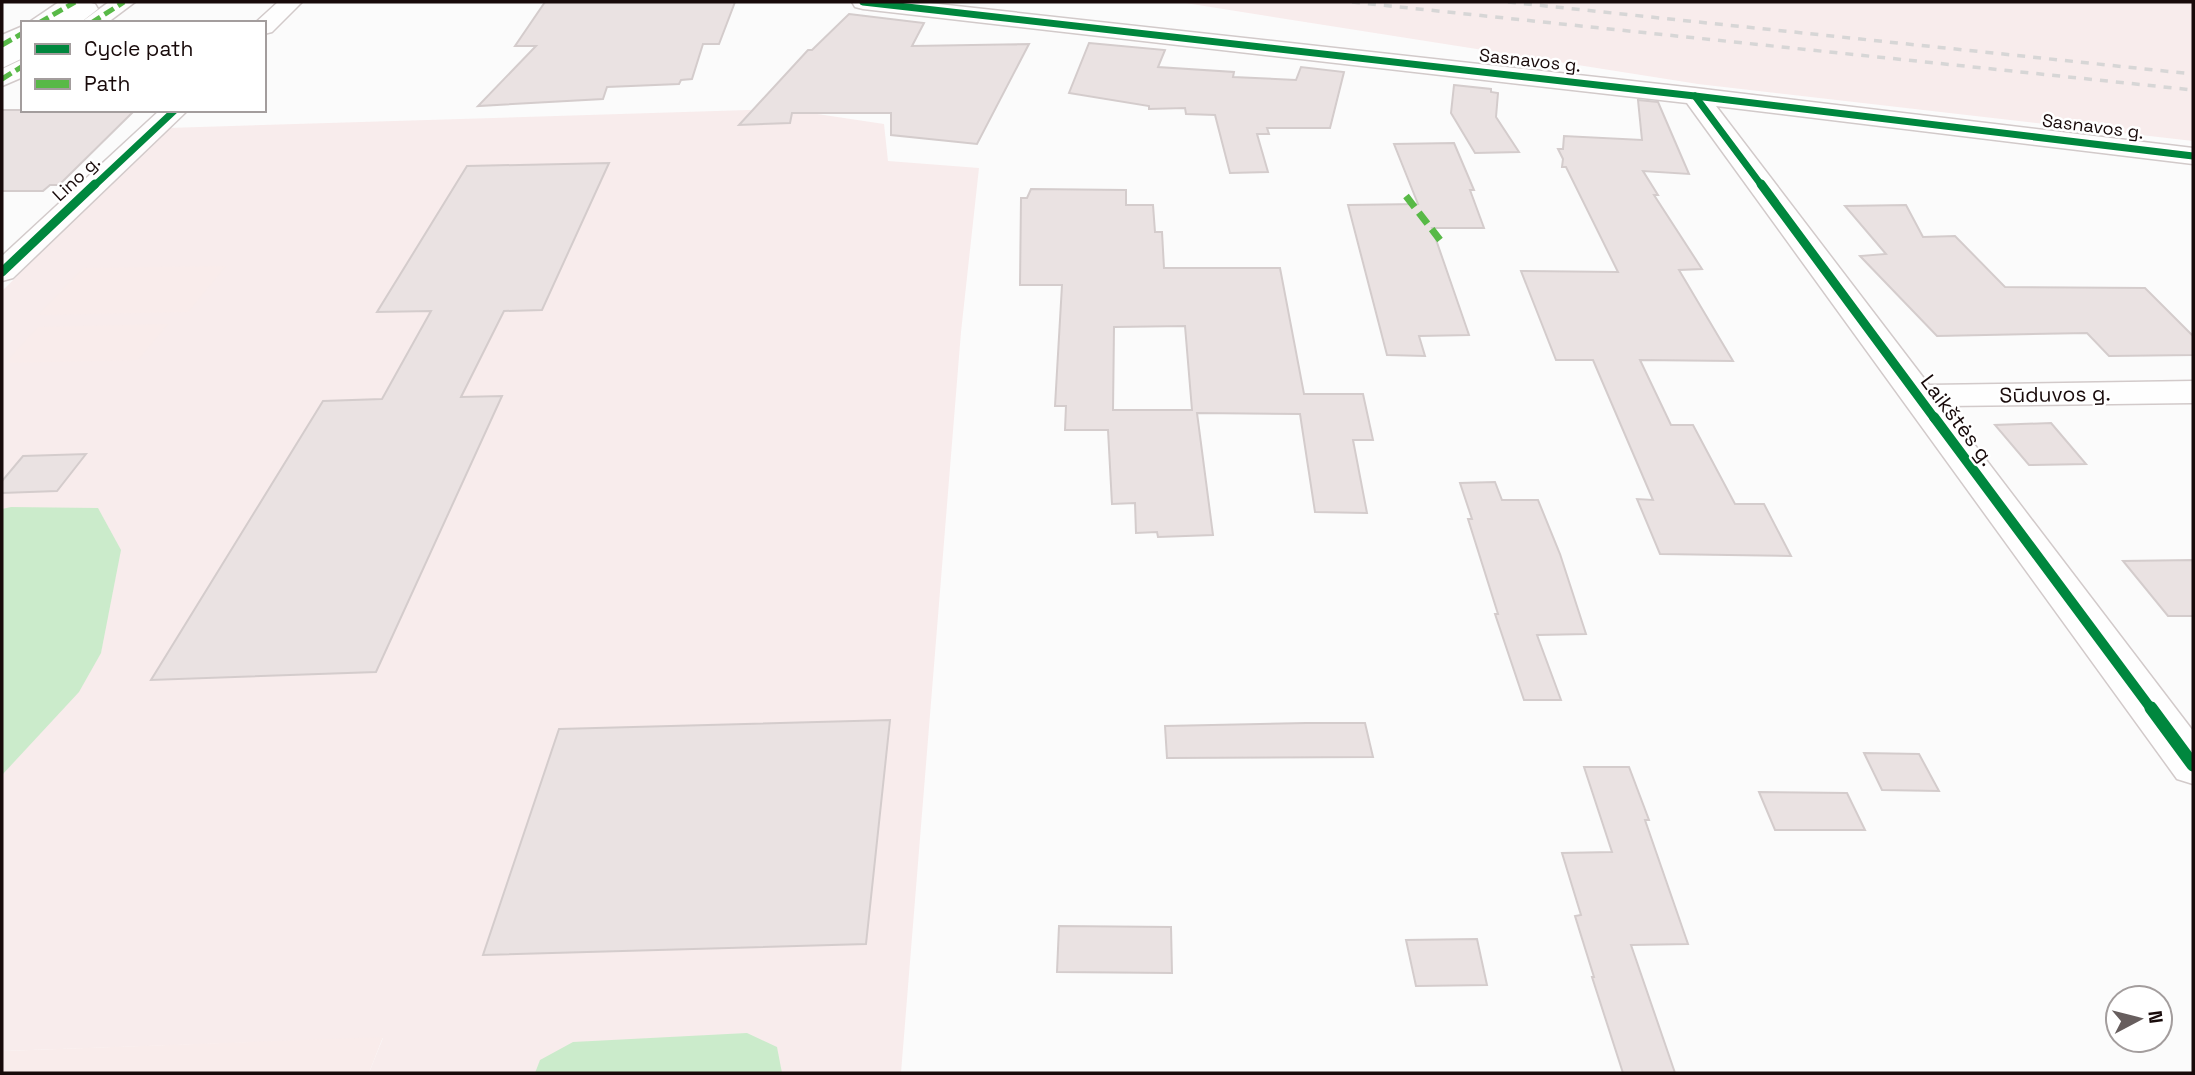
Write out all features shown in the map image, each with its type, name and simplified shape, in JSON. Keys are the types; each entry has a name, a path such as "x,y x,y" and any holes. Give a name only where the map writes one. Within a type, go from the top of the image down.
{"main road":[{"path":"47,21 124,2"},
{"path":"266,25 291,2"},
{"name":"Sasnavos g.","path":"863,2 1695,96 2193,156"},
{"path":"67,21 84,11"},
{"path":"2,45 21,34"},
{"path":"2,61 21,49"},
{"path":"2,79 21,67"},
{"name":"Laikštės g.","path":"1695,96 2193,765"},
{"name":"Lino g.","path":"2,272 173,112"},
{"name":"Sūduvos g.","path":"1916,396 2193,392"}],"shaded area":[{"path":"1179,2 2193,2 2193,141 1698,84"},
{"path":"784,109 884,124 888,161 979,168 961,332 901,1073 369,1073 383,1038 2,1051 2,291 167,128"},
{"path":"226,266 188,312 38,315 83,268"},
{"path":"168,324 138,360 5,363 38,327"},
{"path":"98,508 121,550 101,653 79,692 2,775 2,509"},
{"path":"747,1033 777,1047 782,1073 535,1073 540,1060 573,1042"},
{"path":"383,1037 369,1073 2,1073 2,1051"}],"building":[{"path":"545,2 735,2 719,44 703,44 692,79 681,80 679,84 607,87 603,99 478,106 536,46 515,46"},
{"path":"849,14 924,23 912,46 1029,44 977,144 891,135 891,113 792,113 790,123 739,125 808,50 812,50"},
{"path":"1089,43 1165,50 1158,67 1234,72 1233,77 1296,80 1301,67 1344,72 1330,128 1267,128 1269,134 1257,134 1268,172 1230,173 1215,115 1186,114 1185,108 1149,109 1149,106 1069,93"},
{"path":"1454,85 1491,89 1491,92 1498,93 1496,117 1519,152 1475,153 1451,113"},
{"path":"1638,100 1658,102 1689,174 1643,171 1658,195 1654,195 1702,269 1679,270 1733,361 1640,360 1671,425 1693,425 1735,504 1764,504 1791,556 1660,554 1637,499 1653,500 1593,360 1556,360 1521,271 1618,272 1566,167 1562,167 1563,159 1558,149 1563,149 1564,136 1642,140"},
{"path":"2,110 133,112 59,185 50,185 43,191 2,191"},
{"path":"1454,143 1474,190 1470,190 1484,228 1432,228 1469,335 1419,336 1425,356 1387,355 1348,205 1418,204 1394,144"},
{"path":"609,163 542,310 504,311 461,397 502,396 376,672 151,680 323,401 382,399 431,311 377,312 467,166"},
{"path":"1031,189 1126,190 1126,205 1153,205 1155,232 1162,232 1164,268 1280,268 1304,394 1363,394 1373,440 1353,440 1367,513 1315,512 1300,414 1197,413 1213,535 1158,537 1157,532 1136,533 1135,503 1112,504 1108,430 1065,430 1066,406 1055,406 1062,285 1020,285 1021,198 1027,198","holes":["1185,326 1192,410 1113,410 1114,327"]},
{"path":"1906,205 1923,237 1955,236 2005,287 2145,288 2193,336 2193,355 2109,356 2087,333 1937,336 1860,256 1886,254 1845,206"},
{"path":"2051,423 2086,464 2029,465 1995,425"},
{"path":"86,454 57,491 2,493 2,481 23,456"},
{"path":"1495,482 1502,500 1538,500 1560,554 1586,634 1537,635 1561,700 1524,700 1495,614 1498,614 1468,519 1472,519 1460,483"},
{"path":"2193,560 2193,616 2168,616 2123,561"},
{"path":"890,720 866,944 483,955 559,729"},
{"path":"1365,723 1373,757 1167,758 1165,726"},
{"path":"1864,753 1919,754 1939,791 1882,790"},
{"path":"1584,767 1629,767 1649,820 1645,820 1688,944 1631,945 1675,1073 1623,1073 1592,977 1575,916 1581,915 1562,853 1612,852"},
{"path":"1759,792 1847,793 1865,830 1775,830"},
{"path":"1059,926 1171,927 1172,973 1057,972"},
{"path":"1477,939 1487,985 1416,986 1406,940"}],"railway":[{"path":"1352,2 2193,90"},
{"path":"1508,2 2193,74"}],"marked path":[{"path":"42,21 75,2"},
{"path":"94,21 124,2"},
{"path":"2,45 21,34"},
{"path":"2,79 21,67"},
{"path":"1406,196 1440,240"}],"cycle path":[{"path":"863,2 1695,96 2193,156"},
{"path":"1695,96 2193,765"},
{"path":"2,272 173,112"}]}
